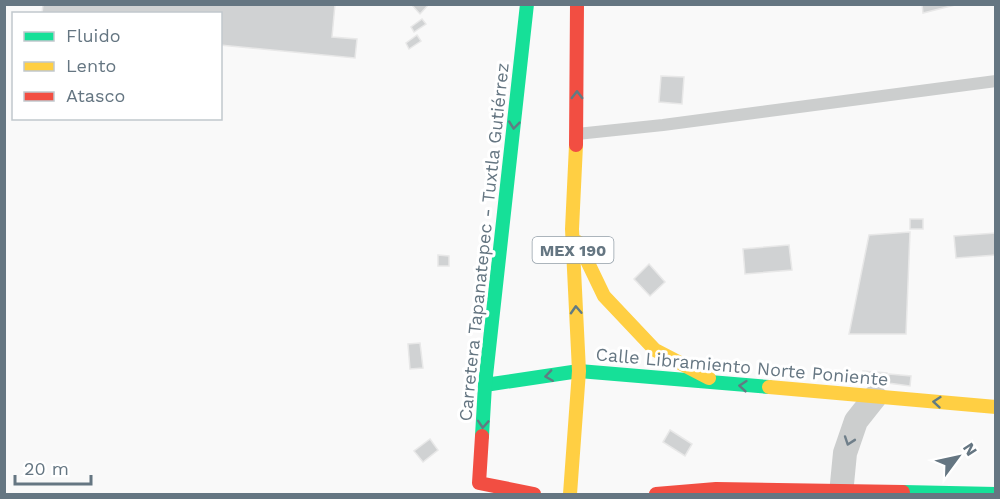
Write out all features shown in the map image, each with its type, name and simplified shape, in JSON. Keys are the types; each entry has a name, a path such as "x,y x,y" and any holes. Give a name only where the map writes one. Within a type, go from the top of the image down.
{"highway":[{"name":"Carretera Tapanatepec - Tuxtla Gutiérrez","path":"527,4 485,385 479,483 534,495"},
{"name":"MEX 190","path":"570,495 579,371 572,229 576,134 577,4"},
{"path":"572,229 604,296 655,350 721,384"},
{"name":"Calle Libramiento Norte Poniente","path":"485,385 579,371 996,407"},
{"path":"701,495 716,489"},
{"path":"656,495 716,489 996,494"}],"street":[{"path":"841,493 845,453 856,421 875,397"}],"lane":[{"path":"576,134 663,125 996,81"}],"building":[{"path":"43,4 335,4 332,37 357,39 355,58 222,45 222,12 42,12"},
{"path":"411,4 429,4 420,14"},
{"path":"922,4 959,4 923,13"},
{"path":"422,19 426,24 414,32 411,27"},
{"path":"417,35 421,41 409,49 406,43"},
{"path":"661,76 684,77 682,104 659,102"},
{"path":"910,219 923,219 923,229 910,229"},
{"path":"910,232 906,334 849,334 869,235"},
{"path":"996,233 996,255 956,258 954,236"},
{"path":"789,245 792,270 745,274 743,249"},
{"path":"438,255 449,256 449,266 438,266"},
{"path":"649,264 665,282 650,296 634,279"},
{"path":"420,343 423,368 410,369 408,344"},
{"path":"863,371 887,373 886,383 862,381"},
{"path":"889,374 911,376 910,386 888,383"},
{"path":"670,430 692,444 685,456 663,442"},
{"path":"430,439 438,450 423,462 414,451"}],"traffic: fast":[{"path":"482,436 485,385 527,4"},
{"path":"485,385 579,371 769,387"},
{"path":"903,492 996,494"}],"traffic: slow":[{"path":"570,494 579,371 572,229 576,145"},
{"path":"578,242 604,296 655,350 709,378"},
{"path":"769,387 996,407"}],"traffic: jam":[{"path":"576,145 577,4"},
{"path":"482,436 479,483 534,494"},
{"path":"656,494 716,489 903,492"}]}
